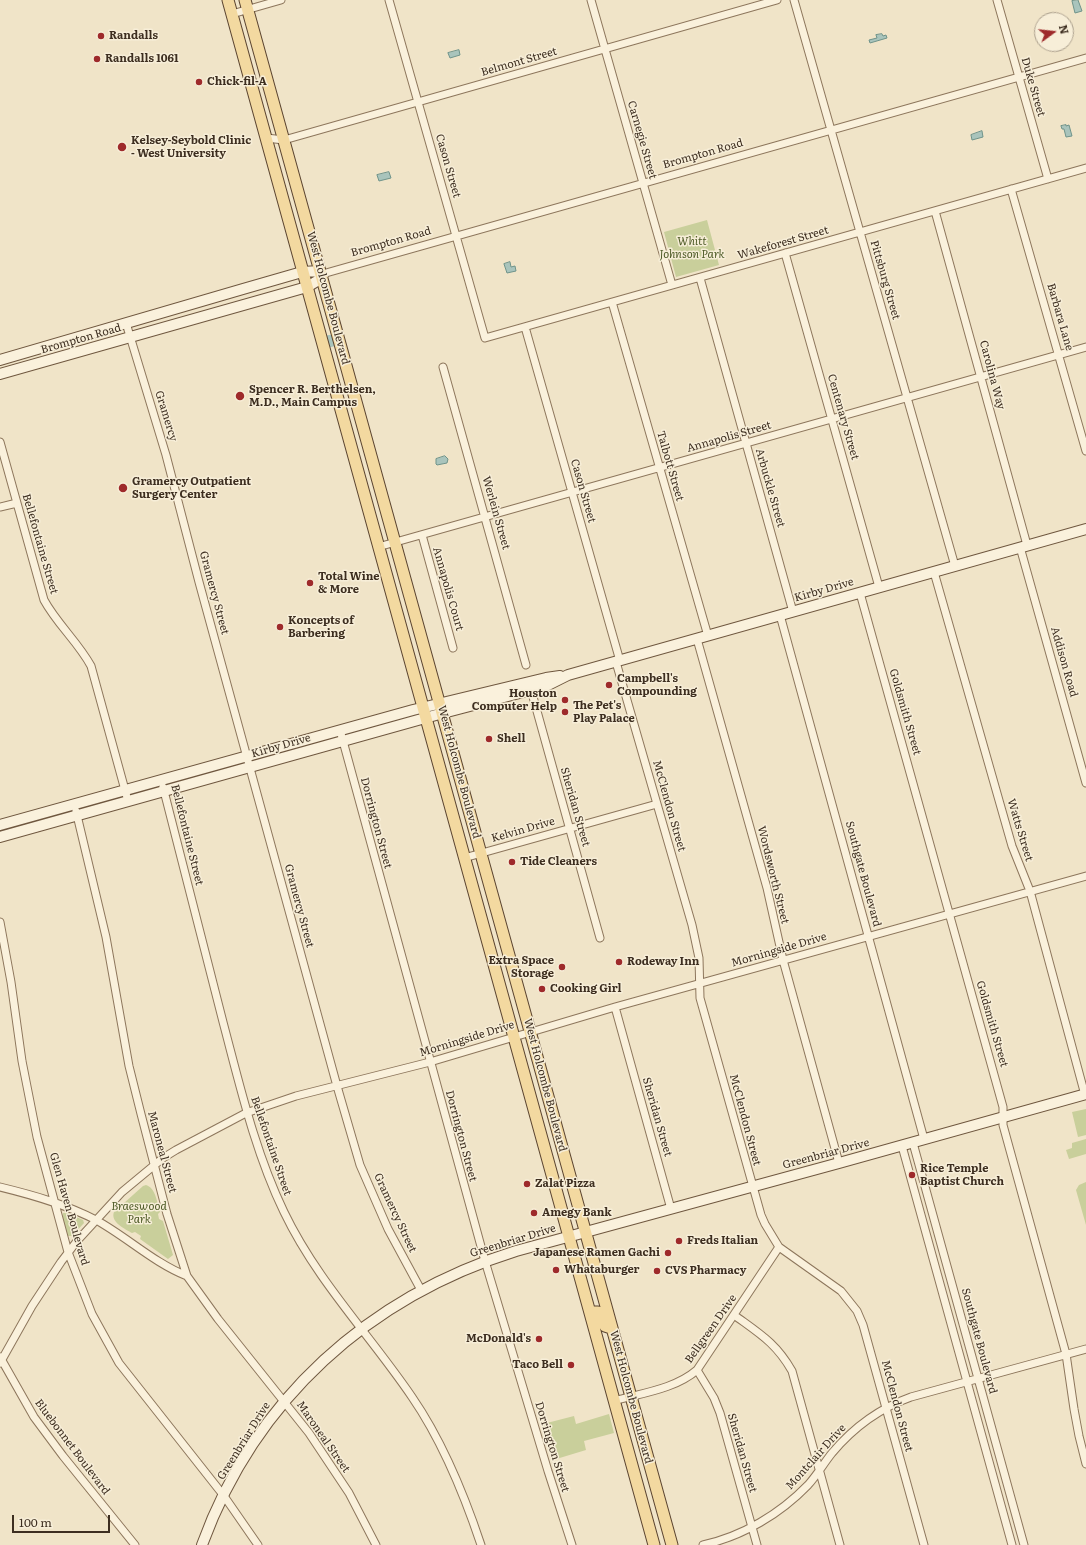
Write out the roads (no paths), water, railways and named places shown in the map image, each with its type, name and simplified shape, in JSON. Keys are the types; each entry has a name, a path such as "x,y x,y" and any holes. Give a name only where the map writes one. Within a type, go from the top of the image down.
{"main road":[{"name":"West Holcombe Boulevard","path":"228,0 654,1545"},
{"name":"West Holcombe Boulevard","path":"246,5 323,274 395,543 672,1545"},
{"name":"Brompton Road","path":"0,360 302,272 323,274"},
{"name":"Brompton Road","path":"0,374 307,287 323,274"},
{"path":"200,301 203,317"},
{"name":"Kirby Drive","path":"0,837 343,741 441,708 530,686 546,678 568,675 1086,529"},
{"name":"Kirby Drive","path":"0,825 340,730 425,713"},
{"name":"Greenbriar Drive","path":"202,1545 218,1506 244,1459 263,1428 284,1400 341,1344 360,1329 421,1290 485,1261 1085,1095"},
{"path":"590,1312 598,1312 605,1326 612,1328"}],"street":[{"path":"232,14 246,5 281,0"},
{"name":"Cason Street","path":"389,0 485,338"},
{"name":"Carnegie Street","path":"590,0 672,286"},
{"name":"Belmont Street","path":"266,138 284,140 777,0"},
{"name":"Pittsburg Street","path":"794,0 955,566"},
{"name":"Duke Street","path":"997,0 1048,179"},
{"name":"Brompton Road","path":"323,274 1086,58"},
{"name":"Wakeforest Street","path":"485,338 1086,168"},
{"name":"Barbara Lane","path":"1012,189 1086,451"},
{"name":"Carolina Way","path":"935,211 981,376 1024,546"},
{"name":"Centenary Street","path":"785,253 879,587"},
{"name":"Arbuckle Street","path":"700,278 793,612"},
{"name":"Talbott Street","path":"612,302 708,636"},
{"name":"Gramercy","path":"126,323 151,402 183,517"},
{"name":"Cason Street","path":"525,327 618,661"},
{"name":"Annapolis Street","path":"378,547 422,536 1086,347"},
{"name":"Werlein Street","path":"443,367 526,665"},
{"name":"Bellefontaine Street","path":"0,442 44,600 57,621 84,652 91,666 128,802"},
{"path":"0,507 17,503"},
{"name":"Gramercy Street","path":"183,517 199,582 360,1165 388,1229 421,1290"},
{"name":"Annapolis Court","path":"422,536 453,648"},
{"name":"Addison Road","path":"1024,546 1086,783"},
{"name":"Watts Street","path":"934,572 1012,846 1030,891 1085,1095"},
{"name":"Goldsmith Street","path":"860,593 1003,1107 1003,1126 1066,1354 1075,1416 1086,1464"},
{"name":"Southgate Boulevard","path":"780,616 924,1139"},
{"name":"Wordsworth Street","path":"697,639 767,888 783,960 839,1163"},
{"name":"McClendon Street","path":"618,661 696,944 699,958 700,998 752,1187 765,1224 779,1247 841,1291 857,1311 863,1325 924,1545"},
{"name":"Sheridan Street","path":"530,686 600,938"},
{"name":"Dorrington Street","path":"340,730 485,1261 548,1471 572,1545"},
{"name":"Bellefontaine Street","path":"161,780 246,1113 270,1183 302,1246 333,1293 391,1368 425,1417 459,1486 481,1545"},
{"name":"Maroneal Street","path":"74,804 106,937 129,1066 169,1221 187,1276 218,1319 309,1433 349,1493 376,1545"},
{"name":"Kelvin Drive","path":"464,858 657,804"},
{"name":"Morningside Drive","path":"0,1360 32,1306 68,1252 95,1220 122,1192 176,1150 246,1113 296,1096 430,1062 615,1007 1086,876"},
{"name":"Glen Haven Boulevard","path":"0,922 11,982 22,1061 38,1137 68,1252 92,1314 119,1363 224,1496 258,1545"},
{"name":"Sheridan Street","path":"615,1007 671,1209"},
{"name":"Southgate Boulevard","path":"913,1143 1024,1545"},
{"name":"Southgate Boulevard","path":"902,1146 1012,1545"},
{"path":"0,1187 54,1201 95,1220 168,1268 187,1276"},
{"name":"Bellgreen Drive","path":"614,1401 677,1383 689,1377 697,1370 779,1247"},
{"path":"734,1315 769,1340 783,1356 792,1371 840,1545"},
{"name":"Montclair Drive","path":"703,1545 734,1535 752,1527 787,1504 808,1485 832,1453 849,1435 875,1414 886,1408 911,1397 1086,1349"},
{"name":"Bluebonnet Boulevard","path":"0,1360 34,1417 62,1456 135,1545"},
{"name":"Sheridan Street","path":"697,1370 714,1398 720,1413 757,1545"}],"water":[{"path":"1078,0 1082,11 1075,13 1072,1"},
{"path":"882,34 883,36 886,35 887,38 870,43 869,40 877,38 876,35"},
{"path":"459,50 460,55 450,58 448,53"},
{"path":"1069,125 1072,136 1066,137 1064,129 1062,129 1061,126"},
{"path":"982,131 983,137 972,140 971,135"},
{"path":"389,172 391,178 379,181 377,175"},
{"path":"510,262 511,267 515,266 516,271 507,273 504,264"},
{"path":"445,456 448,459 447,463 436,464 436,459"}],"place":[{"name":"Randalls","path":"101,36"},
{"name":"Randalls 1061","path":"97,59"},
{"name":"Chick-fil-A","path":"199,82"},
{"name":"Kelsey-Seybold Clinic - West University","path":"122,147"},
{"name":"Spencer R. Berthelsen, M.D., Main Campus","path":"240,396"},
{"name":"Gramercy Outpatient Surgery Center","path":"123,488"},
{"name":"Total Wine & More","path":"310,583"},
{"name":"Koncepts of Barbering","path":"280,627"},
{"name":"Campbell's Compounding","path":"609,685"},
{"name":"Houston Computer Help","path":"565,700"},
{"name":"The Pet's Play Palace","path":"565,712"},
{"name":"Shell","path":"489,739"},
{"name":"Tide Cleaners","path":"512,862"},
{"name":"Rodeway Inn","path":"619,962"},
{"name":"Extra Space Storage","path":"562,967"},
{"name":"Cooking Girl","path":"542,989"},
{"name":"Rice Temple Baptist Church","path":"912,1175"},
{"name":"Zalat Pizza","path":"527,1184"},
{"name":"Amegy Bank","path":"534,1213"},
{"name":"Freds Italian","path":"679,1241"},
{"name":"Japanese Ramen Gachi","path":"668,1253"},
{"name":"Whataburger","path":"556,1270"},
{"name":"CVS Pharmacy","path":"657,1271"},
{"name":"McDonald's","path":"539,1339"},
{"name":"Taco Bell","path":"571,1365"}],"park label":[{"name":"Whitt Johnson Park","path":"692,248"},
{"name":"Braeswood Park","path":"139,1213"}]}
